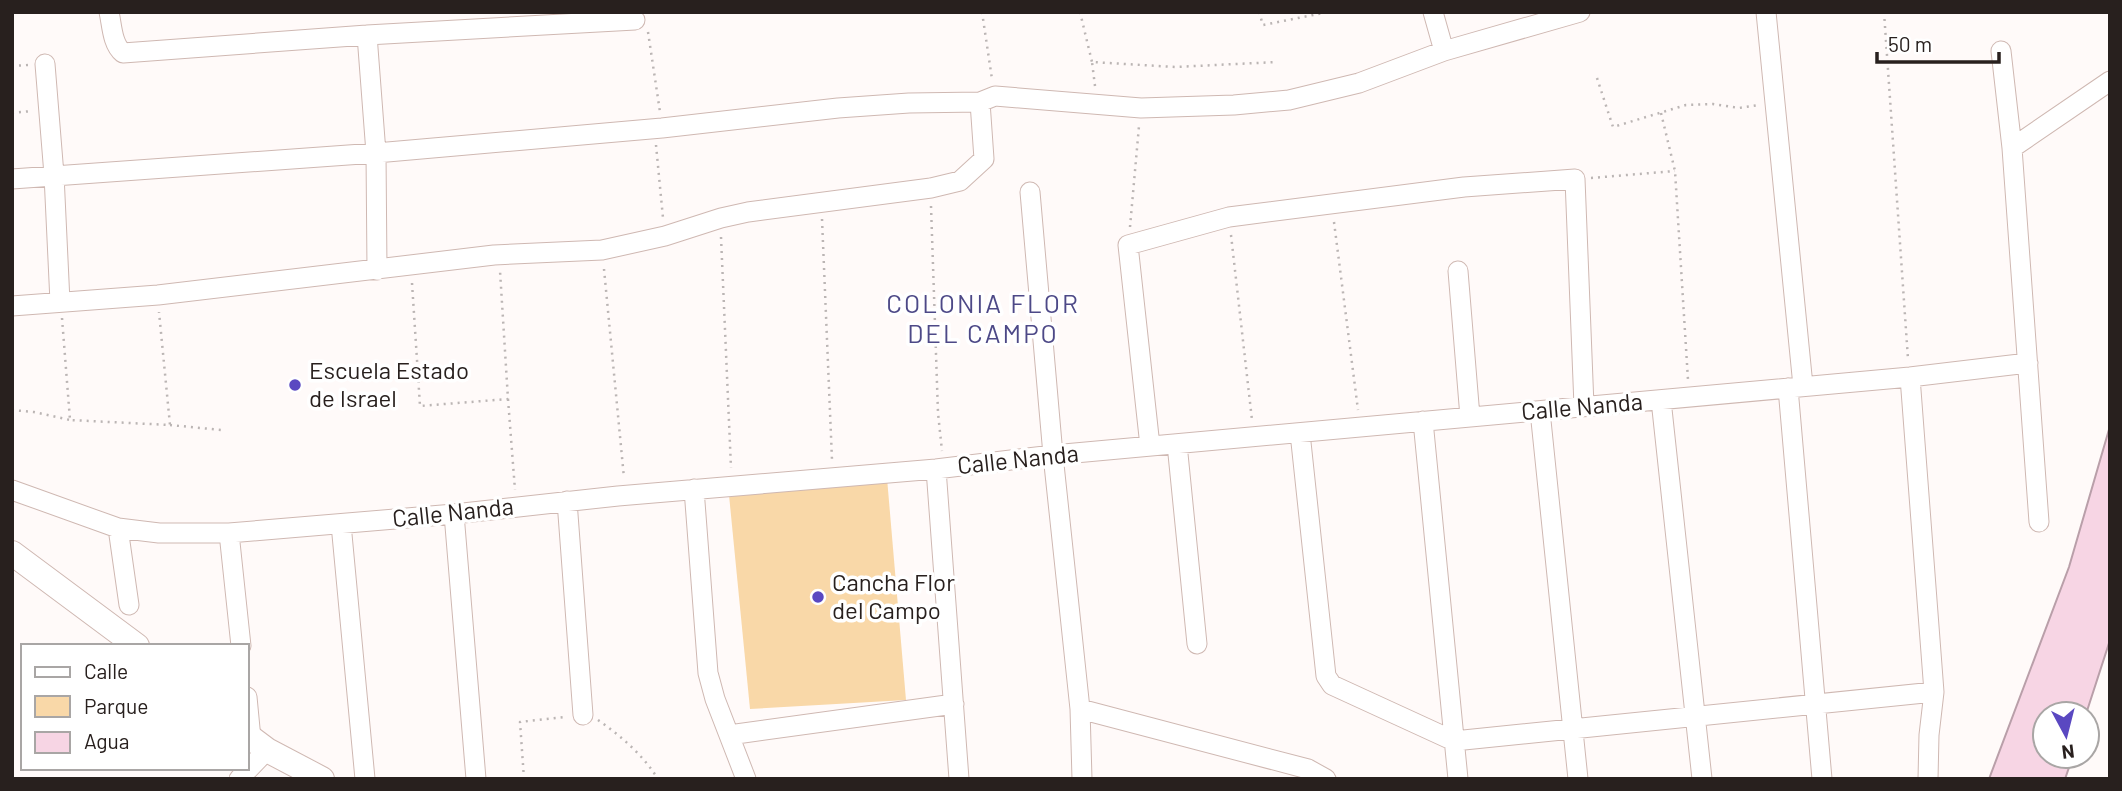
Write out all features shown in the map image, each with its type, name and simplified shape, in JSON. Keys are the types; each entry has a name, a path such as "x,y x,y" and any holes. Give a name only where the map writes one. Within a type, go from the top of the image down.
{"street":[{"path":"109,12 116,44 122,52 635,20"},
{"path":"1433,12 1444,51"},
{"path":"12,179 376,153 909,103 988,99 1098,103 1140,108 1289,100 1359,83 1444,51 1580,12"},
{"path":"1766,12 1776,103 1822,779"},
{"path":"366,35 376,153 377,270"},
{"path":"2001,51 2012,148 2039,522"},
{"path":"46,64 60,302"},
{"path":"2012,148 2110,81"},
{"path":"12,306 158,295 499,255 602,250 665,236 721,218 931,188 960,181 984,159 988,99"},
{"path":"1150,446 1128,245 1229,217 1464,187 1574,179 1584,407"},
{"path":"1030,192 1052,455 1080,709 1082,779"},
{"path":"1458,271 1470,417"},
{"name":"Calle Nanda","path":"12,490 118,528 159,533 229,533 454,514 626,495 940,469 1052,455 1910,377 2028,363"},
{"path":"1910,377 1934,692 1928,779"},
{"path":"1661,400 1702,779"},
{"path":"1540,411 1578,779"},
{"path":"1423,421 1458,779"},
{"path":"1300,433 1326,676 1332,685 1454,741 1934,692"},
{"path":"1177,444 1197,645"},
{"path":"940,469 959,779"},
{"path":"694,489 708,673 715,699 746,779"},
{"path":"567,501 583,715"},
{"path":"454,514 476,779"},
{"path":"341,524 365,779"},
{"path":"118,528 129,605"},
{"path":"229,533 241,644"},
{"path":"12,553 135,644"},
{"path":"248,702 255,741 248,758"},
{"path":"729,735 954,704"},
{"path":"1080,709 1308,769 1326,779"},
{"path":"255,741 321,779"}],"path":[{"path":"982,12 988,99"},
{"path":"1080,12 1098,103"},
{"path":"1259,12 1263,25 1328,12"},
{"path":"1884,12 1910,377"},
{"path":"1949,12 1954,12"},
{"path":"635,20 644,21 647,25 658,128 665,236"},
{"path":"1092,62 1175,67 1277,62"},
{"path":"1597,78 1613,127 1686,105 1713,104 1739,108 1776,103"},
{"path":"1128,245 1140,108"},
{"path":"1661,113 1675,171 1689,397"},
{"path":"1574,179 1675,171"},
{"path":"931,188 940,469"},
{"path":"821,202 832,478"},
{"path":"1331,202 1360,427"},
{"path":"1229,217 1254,437"},
{"path":"721,218 732,486"},
{"path":"602,250 626,495"},
{"path":"499,255 516,507"},
{"path":"411,266 420,406 508,399"},
{"path":"158,295 170,425"},
{"path":"60,302 70,420"},
{"path":"12,410 34,411 70,420 221,430"},
{"path":"524,779 520,722 583,715 595,718 618,734 650,766 658,779"}],"green space":[{"name":"Cancha Flor del Campo","path":"887,478 906,700 750,709 729,495"}],"water":[{"path":"2110,426 2110,640 2091,700 2031,700 2031,770 2068,770 2065,779 1989,779 2069,567"}],"place":[{"name":"Escuela Estado de Israel","path":"295,385"},
{"name":"Cancha Flor del Campo","path":"818,597"}],"district":[{"name":"COLONIA FLOR DEL CAMPO","path":"983,319"}]}
